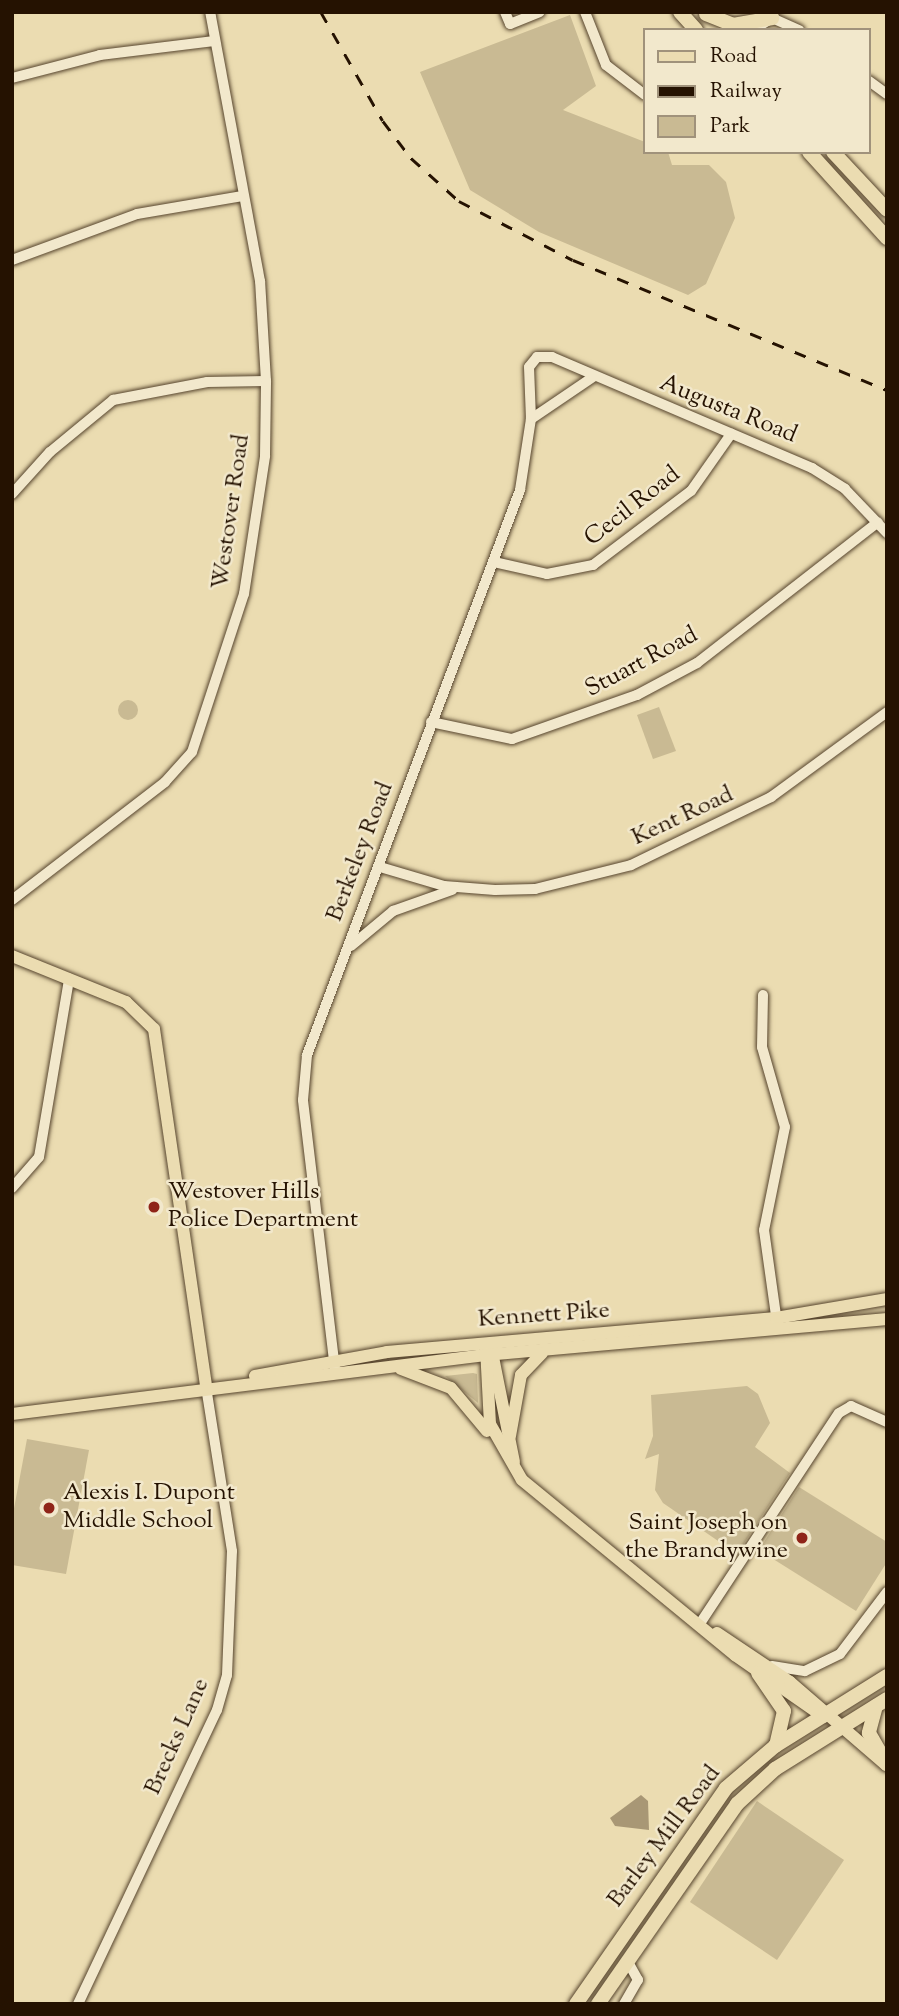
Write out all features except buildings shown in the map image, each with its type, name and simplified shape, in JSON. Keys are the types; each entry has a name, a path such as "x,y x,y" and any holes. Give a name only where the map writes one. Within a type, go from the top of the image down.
{"highway":[{"path":"680,12 694,28"},
{"path":"705,13 733,25 767,20"},
{"path":"705,13 717,28"},
{"path":"811,154 887,238"},
{"path":"835,154 887,210"},
{"path":"759,1666 784,1711 775,1746"},
{"name":"Barley Mill Road","path":"576,2004 726,1788 775,1746 887,1676"},
{"path":"881,1703 869,1733 887,1764"},
{"name":"Barley Mill Road","path":"598,2004 737,1804 775,1769 881,1703"},
{"path":"627,1960 626,1940 679,1852"}],"main road":[{"path":"12,956 132,1006 156,1034 206,1386"},
{"name":"Kennett Pike","path":"206,1386 334,1359 487,1340 776,1318 887,1299"},
{"name":"Kennett Pike","path":"12,1414 107,1398 206,1386 336,1376 386,1367 489,1355 778,1332 887,1320"},
{"path":"487,1340 489,1355 485,1405 506,1453"},
{"path":"506,1453 513,1396 525,1368 542,1352"},
{"path":"386,1367 451,1388 506,1453 530,1488 887,1764"}],"street":[{"name":"Westover Road","path":"12,900 165,782 197,743 244,594 265,459 266,381 260,281 242,196 210,12"},
{"path":"505,12 510,24 540,12"},
{"path":"585,12 606,65 643,93"},
{"path":"767,20 793,28"},
{"path":"12,78 100,55 214,41"},
{"path":"871,82 887,94"},
{"path":"12,260 137,214 242,196"},
{"name":"Augusta Road","path":"537,357 552,357 593,377 812,468 878,522 887,533"},
{"name":"Berkeley Road","path":"336,1376 303,1100 313,1030 380,867 431,722 520,490 531,419 529,367 537,357"},
{"path":"531,419 593,377"},
{"path":"12,494 77,427 113,400 207,382 266,381"},
{"name":"Cecil Road","path":"494,562 547,574 593,565 691,491 731,434"},
{"name":"Stuart Road","path":"431,722 512,739 637,695 697,663 878,522"},
{"name":"Kent Road","path":"345,951 372,925 416,899 470,889 535,889 579,880 687,842 771,797 887,712"},
{"name":"Kent Road","path":"380,867 470,889"},
{"path":"12,1188 39,1157 69,979"},
{"path":"763,995 762,1047 785,1138 764,1230 778,1332"},
{"name":"Brecks Lane","path":"78,2004 217,1710 228,1675 232,1550 206,1386"},
{"path":"701,1622 839,1413 851,1406 887,1422"},
{"path":"759,1666 786,1671 824,1662 860,1634 887,1592"},
{"path":"624,2004 638,1980 627,1960"}],"green space":[{"path":"570,15 596,86 563,110 643,141 643,154 669,154 672,165 709,165 726,182 735,218 706,284 688,295 539,232 470,190 420,72"},
{"path":"128,700 135,703 138,710 135,717 128,720 121,717 118,710 121,703"},
{"path":"659,707 676,751 653,759 637,715"},
{"path":"473,1373 477,1374 478,1403 445,1376"},
{"path":"747,1386 758,1394 770,1423 755,1447 790,1473 737,1554 663,1503 655,1490 659,1454 645,1459 653,1436 651,1395"},
{"path":"27,1439 89,1450 66,1574 12,1565 12,1519"},
{"path":"799,1487 887,1542 887,1562 856,1611 759,1550"},
{"path":"757,1801 844,1860 777,1960 690,1902"}],"shaded area":[{"path":"641,1795 648,1801 649,1830 615,1826 610,1818"}],"railway":[{"path":"321,12 383,121 411,158 459,201 573,260 887,390"}],"place":[{"name":"Westover Hills Police Department","path":"154,1207"},
{"name":"Alexis I. Dupont Middle School","path":"49,1508"},
{"name":"Saint Joseph on the Brandywine","path":"802,1538"}]}
